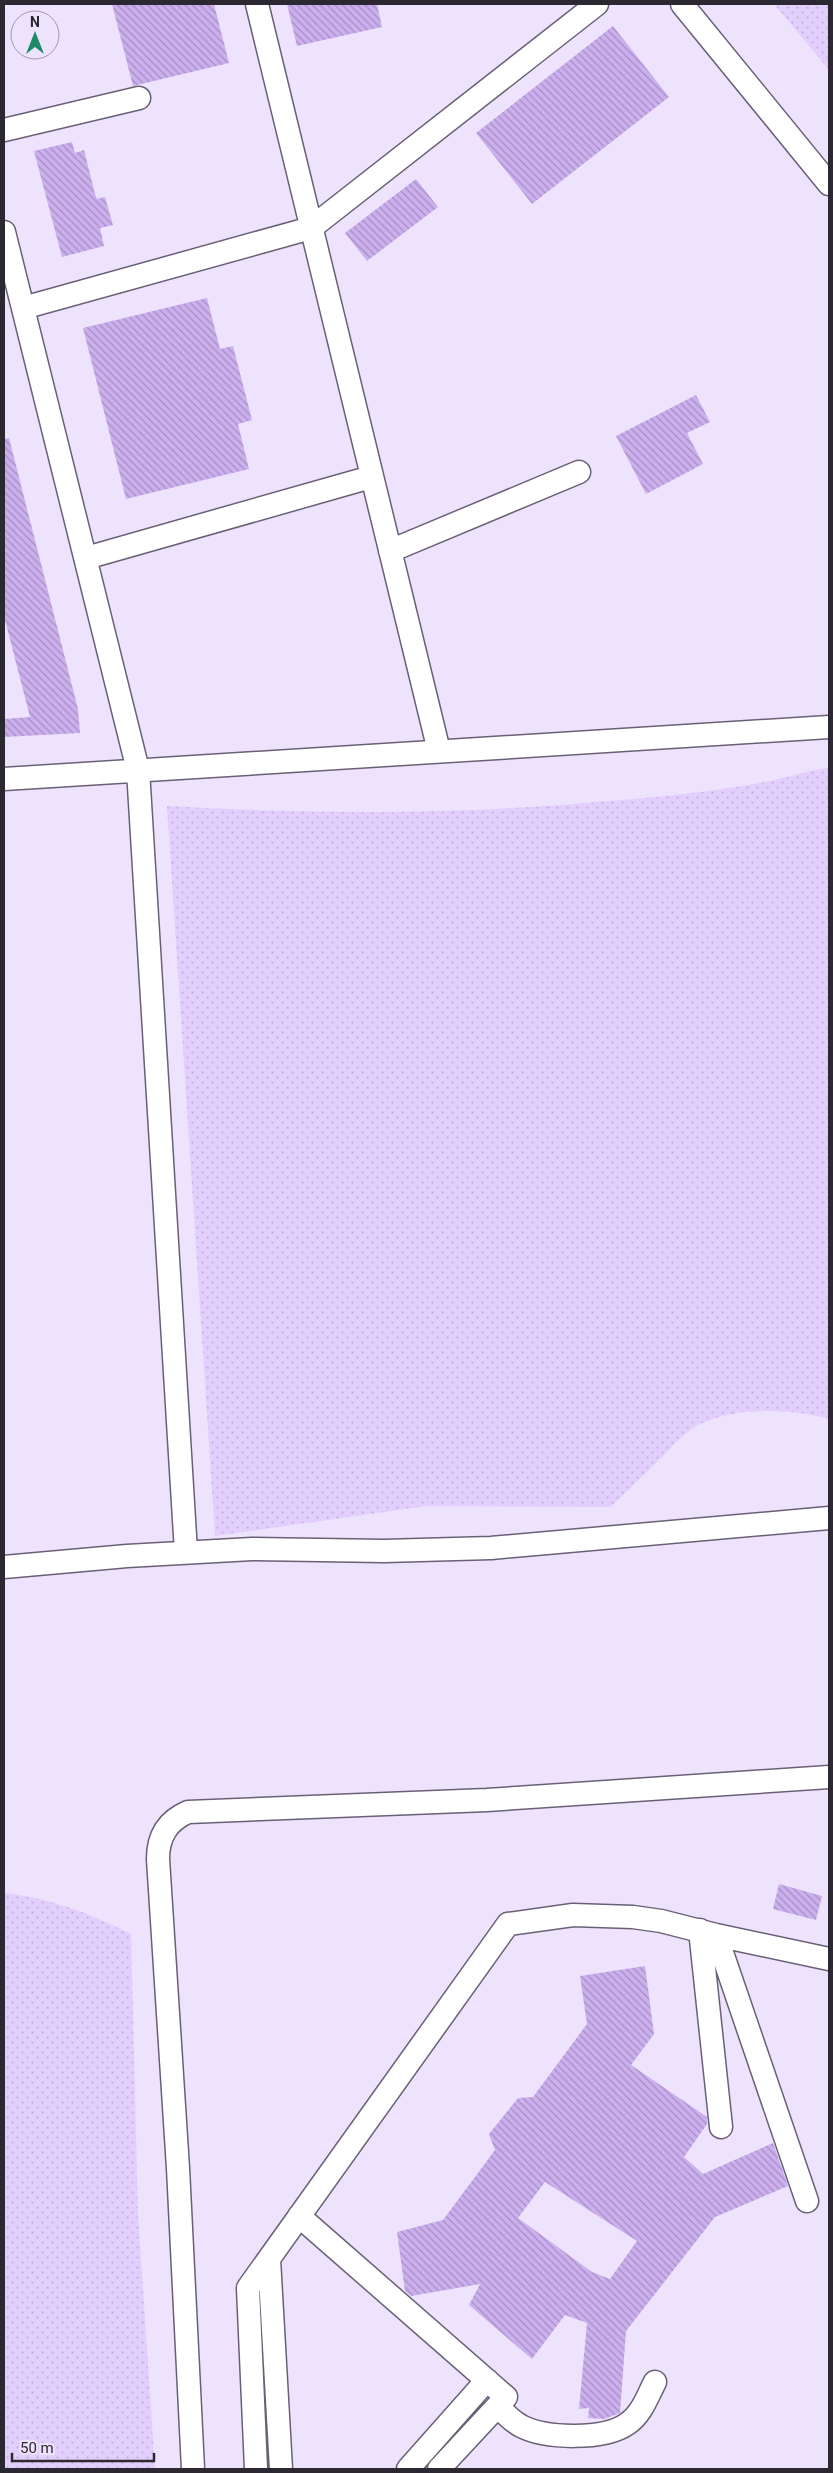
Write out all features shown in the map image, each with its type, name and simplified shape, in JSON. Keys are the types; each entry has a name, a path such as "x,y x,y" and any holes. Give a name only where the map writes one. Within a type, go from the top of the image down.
{"street":[{"path":"257,4 371,478 440,751"},
{"path":"23,308 311,228 597,4"},
{"path":"682,4 829,184"},
{"path":"4,130 139,98"},
{"path":"4,232 138,770 186,1552"},
{"path":"390,551 579,472"},
{"path":"86,558 371,478"},
{"path":"4,779 829,727"},
{"path":"4,1567 186,1552 492,1548 829,1518"},
{"path":"193,2469 178,2168 158,1859 158,1847 167,1827 188,1812 497,1799 829,1777"},
{"path":"256,2469 248,2288 508,1924 564,1916 605,1915 661,1921 829,1959"},
{"path":"708,1933 721,2127"},
{"path":"708,1933 807,2201"},
{"path":"299,2216 506,2397 439,2469"},
{"path":"269,2258 281,2469"},
{"path":"408,2469 487,2380"},
{"path":"498,2406 515,2422 530,2430 563,2435 592,2435 618,2429 635,2418 641,2410 654,2382"}],"shaded area":[{"path":"774,4 829,4 829,70"},
{"path":"829,768 829,1419 795,1413 757,1411 737,1413 702,1423 681,1437 611,1507 427,1506 215,1536 167,806 274,811 382,812 543,806 706,791 749,785"},
{"path":"4,1893 21,1895 69,1908 100,1919 131,1934 138,2215 155,2469 4,2469"}],"building":[{"path":"112,4 214,4 229,63 133,86"},
{"path":"287,4 377,4 382,27 297,46"},
{"path":"613,26 669,97 532,204 476,133"},
{"path":"72,142 75,153 84,150 95,194 97,199 105,197 113,225 100,228 104,246 62,257 34,151"},
{"path":"416,179 438,207 367,261 345,233"},
{"path":"207,298 220,349 233,346 252,420 238,424 249,469 126,499 83,328"},
{"path":"696,395 710,422 687,433 703,464 646,494 616,436"},
{"path":"9,438 78,709 80,733 4,737 4,719 30,717 4,616 4,439"},
{"path":"779,1884 822,1896 816,1920 773,1909"},
{"path":"645,1966 654,2034 631,2065 707,2117 707,2124 684,2157 703,2174 773,2143 788,2186 715,2217 626,2331 620,2413 604,2419 588,2418 589,2408 579,2409 587,2323 565,2315 532,2359 469,2305 480,2284 411,2296 405,2291 397,2232 443,2220 495,2150 489,2134 518,2098 533,2097 587,2024 580,1976","holes":["545,2182 637,2241 610,2279 592,2272 518,2218"]}]}
